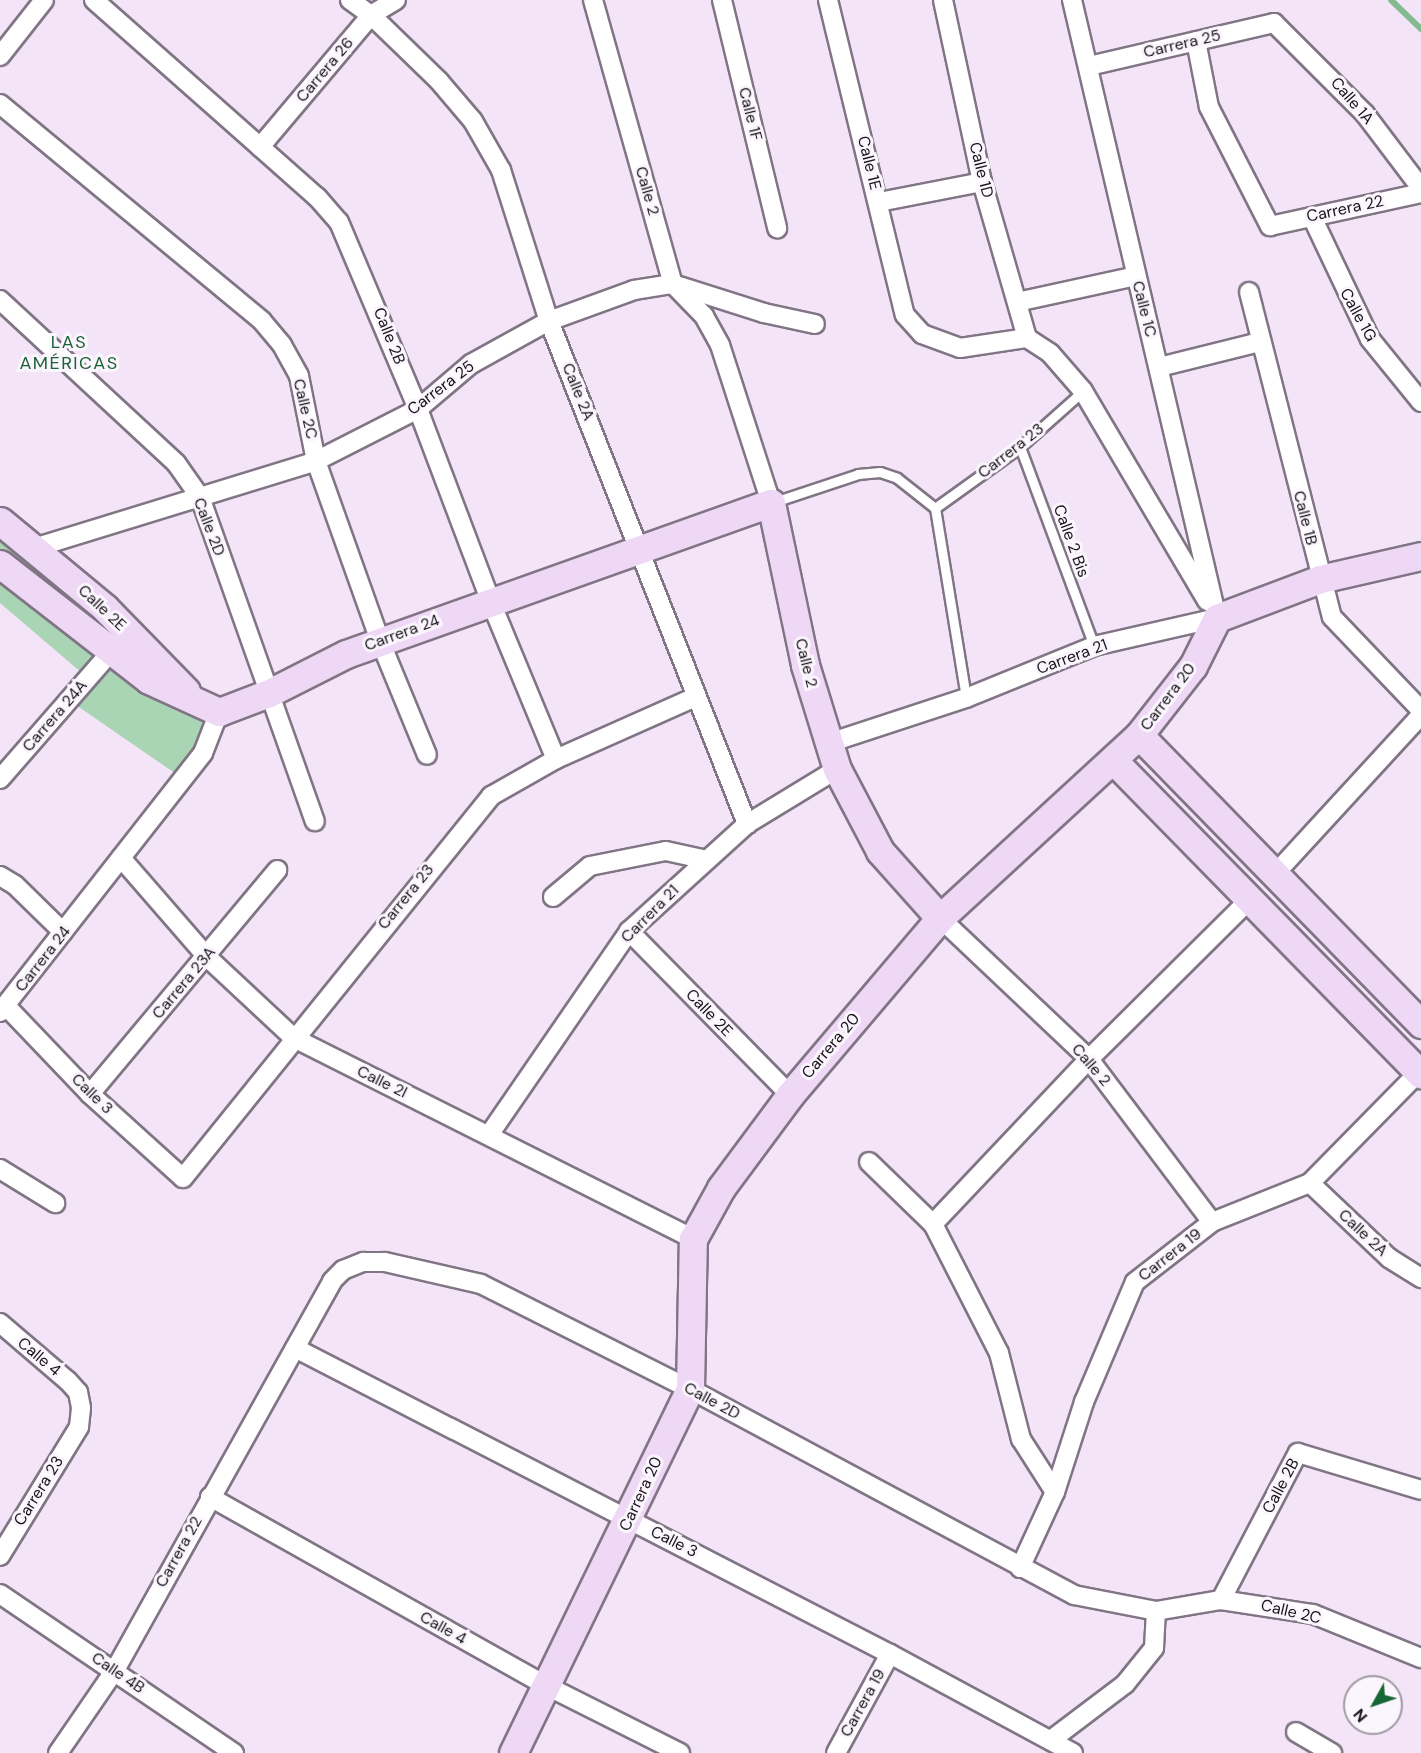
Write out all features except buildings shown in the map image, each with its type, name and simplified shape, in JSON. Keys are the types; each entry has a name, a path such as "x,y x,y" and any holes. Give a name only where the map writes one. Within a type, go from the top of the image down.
{"street":[{"path":"0,56 44,0"},
{"name":"Calle 2B","path":"94,0 317,197 339,222 418,409 490,600 556,759"},
{"name":"Calle 2A","path":"350,0 371,15 439,81 472,121 501,170 549,321 640,547 695,697 747,824"},
{"name":"Carrera 26","path":"260,147 371,15 396,0"},
{"name":"Calle 2","path":"593,0 673,284 704,316 720,345 771,503 805,665 837,769 880,851 940,918 1089,1059 1212,1222"},
{"name":"Calle 1F","path":"722,0 777,228"},
{"name":"Calle 1E","path":"828,0 905,315 922,333 960,348 1027,338"},
{"name":"Calle 1D","path":"943,0 982,182 1027,338"},
{"name":"Calle 1C","path":"1072,0 1217,618"},
{"name":"Carrera 25","path":"1089,66 1274,23"},
{"name":"Calle 1A","path":"1274,23 1365,114 1421,188"},
{"name":"Carrera 22","path":"1196,41 1209,107 1270,226 1421,193"},
{"name":"Calle 2C","path":"0,104 262,321 282,345 299,376 316,461 380,641 427,755"},
{"path":"879,202 982,182"},
{"name":"Calle 1G","path":"1312,217 1370,339 1421,402"},
{"path":"1017,302 1136,276"},
{"name":"Carrera 25","path":"34,548 316,461 418,409 471,364 549,321 634,290 673,284 764,313 815,324"},
{"name":"Calle 1B","path":"1249,292 1320,579 1332,617 1421,710"},
{"name":"Calle 2D","path":"0,300 176,463 200,497 315,821"},
{"path":"1027,338 1050,352 1083,391 1217,618 1320,579 1421,556"},
{"path":"1159,367 1260,342"},
{"name":"Carrera 24","path":"3,1009 203,753 208,708 269,693 346,654 380,641 640,547 771,503"},
{"name":"Calle 2E","path":"0,521 105,608 208,708"},
{"name":"Calle 2E","path":"0,564 110,652 149,680 208,708"},
{"name":"Carrera 21","path":"829,743 966,698 1094,646 1217,618"},
{"name":"Carrera 20","path":"513,1753 629,1519 690,1389 693,1239 721,1188 789,1095 940,918 1139,735 1193,666 1217,618"},
{"name":"Carrera 24A","path":"0,779 110,652"},
{"name":"Carrera 23","path":"183,1178 491,796 556,759 695,697"},
{"path":"1274,875 1421,715"},
{"path":"1139,735 1421,1024"},
{"path":"1113,760 1248,900 1420,1072"},
{"name":"Carrera 21","path":"489,1135 629,931 747,824 837,769"},
{"path":"553,897 590,866 666,851 707,860"},
{"name":"Calle 2I","path":"121,858 207,957 294,1038 693,1239"},
{"name":"Carrera 23A","path":"90,1094 207,957 277,870"},
{"path":"0,876 15,885 63,932"},
{"path":"933,1224 1089,1059 1248,900"},
{"name":"Calle 2E","path":"629,931 789,1095"},
{"name":"Calle 3","path":"3,1009 90,1094 183,1178"},
{"name":"Carrera 19","path":"1020,1568 1055,1492 1084,1402 1135,1282 1212,1222 1310,1183 1420,1072"},
{"path":"869,1162 933,1224 999,1353 1021,1439 1055,1492"},
{"path":"0,1169 55,1203"},
{"name":"Calle 2A","path":"1310,1183 1389,1258 1421,1278"},
{"name":"Calle 2D","path":"295,1348 338,1275 363,1262 385,1262 481,1284 690,1389 1074,1595 1155,1611"},
{"name":"Calle 4","path":"0,1323 78,1392 79,1427"},
{"name":"Carrera 22","path":"58,1753 115,1670 295,1348"},
{"name":"Calle 3","path":"295,1348 890,1654 1073,1753"},
{"name":"Carrera 23","path":"0,1556 79,1427"},
{"name":"Calle 2B","path":"1221,1600 1298,1453 1421,1490"},
{"name":"Calle 4","path":"210,1497 547,1686 680,1753"},
{"name":"Calle 4B","path":"0,1594 234,1753"},
{"name":"Calle 2C","path":"1155,1611 1221,1600 1313,1614 1421,1659"},
{"path":"1051,1740 1125,1684 1154,1648 1155,1611"},
{"name":"Carrera 19","path":"836,1753 890,1654"},
{"path":"1296,1732 1332,1753"}],"lane":[{"name":"Carrera 23","path":"935,508 1020,447 1083,391"},
{"name":"Calle 2 Bis","path":"1020,447 1094,646"},
{"name":"Carrera 24","path":"771,503 858,474 880,472 897,478 935,508"},
{"path":"935,508 966,698"}],"green space":[{"path":"0,522 218,712 182,778 70,701 89,679 0,603"}],"waterway":[{"path":"1391,0 1421,29"}],"district":[{"name":"LAS AMÉRICAS","path":"69,353"}]}
